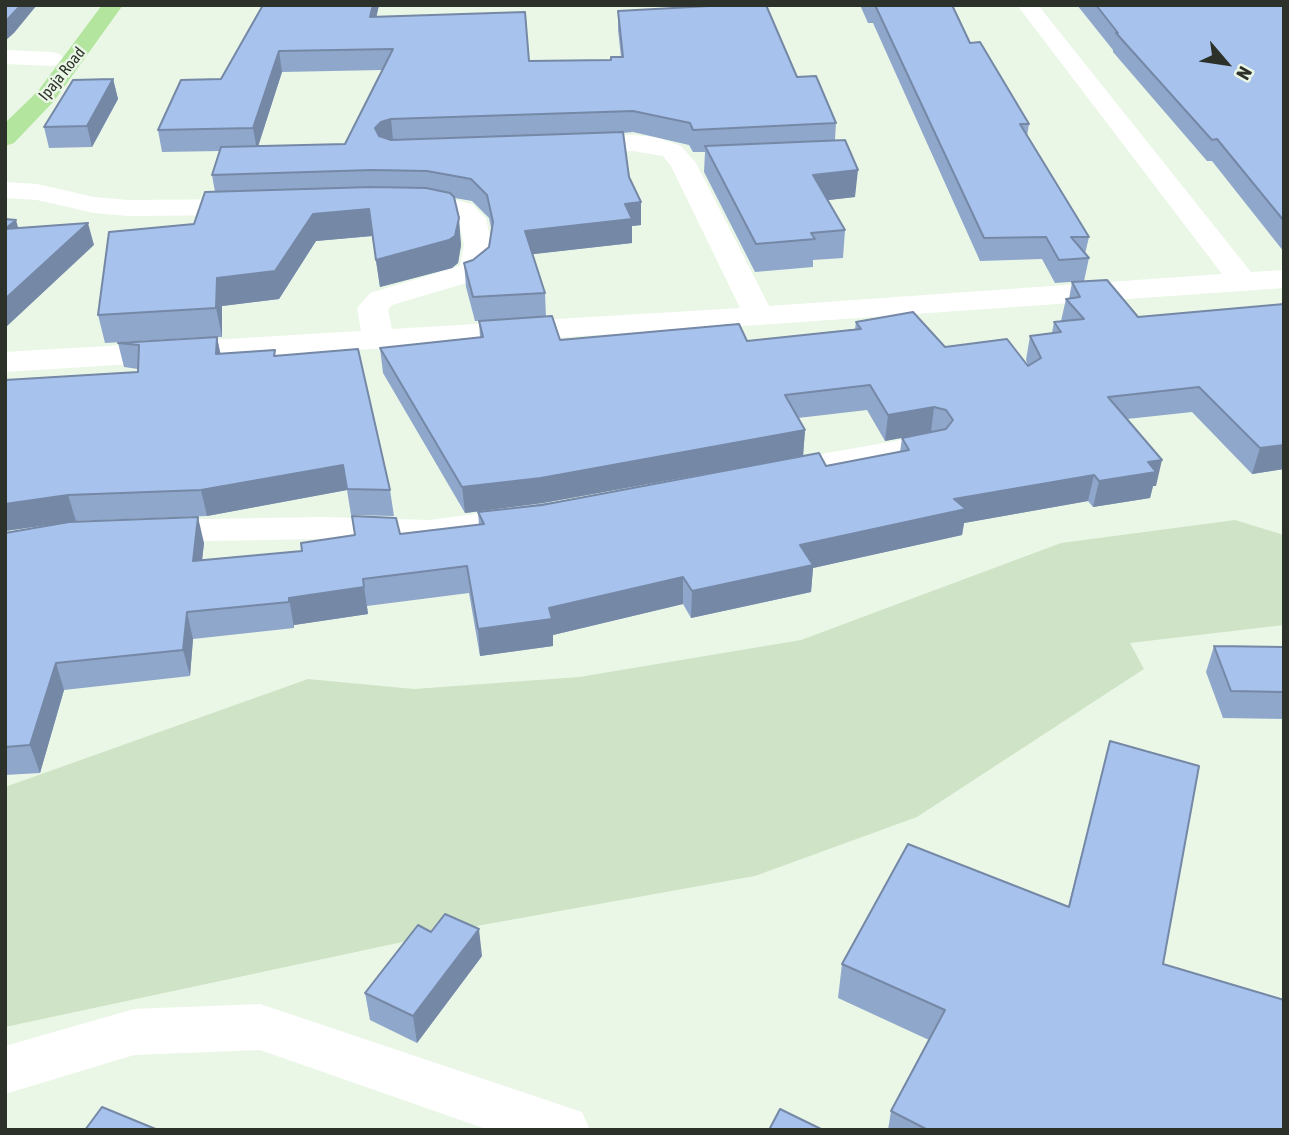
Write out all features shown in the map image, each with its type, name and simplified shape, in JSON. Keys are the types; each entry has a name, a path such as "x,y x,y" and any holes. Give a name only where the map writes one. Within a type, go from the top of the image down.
{"main road":[{"name":"Ipaja Road","path":"9,123 90,5"},
{"name":"Ipaja Road","path":"9,123 77,58 113,5"}],"street":[{"path":"1027,5 1242,281"},
{"path":"5,57 52,59"},
{"path":"551,146 633,143 656,145 695,162 759,316"},
{"path":"5,190 37,192 94,205 129,208 183,210 276,206"},
{"path":"375,203 429,204 463,210 472,219 478,245 475,266 470,273 381,299 372,308 379,340"},
{"path":"5,362 759,316 1284,279"},
{"path":"749,477 930,445"},
{"path":"114,533 322,528 430,531 518,520"},
{"path":"5,1070 134,1032 260,1027 562,1130"}],"green space":[{"path":"1235,520 1284,535 1284,625 1130,643 1144,669 917,817 755,876 482,925 5,1027 5,787 308,679 414,689 579,677 801,640 1061,543"}],"building":[{"path":"5,5 21,5 5,22"},
{"path":"263,5 373,5 370,17 525,12 529,61 611,60 611,57 623,57 618,11 766,5 797,77 816,76 836,123 693,130 690,123 633,111 391,119 381,122 375,128 379,136 391,140 623,132 629,177 641,202 625,204 632,219 525,231 545,293 473,297 464,263 473,260 489,247 493,222 487,195 471,179 427,171 372,170 212,175 221,147 345,144 393,49 279,51 253,128 158,130 181,80 221,79"},
{"path":"875,5 952,5 970,43 980,42 1029,124 1020,124 1089,237 1071,237 1089,258 1059,260 1046,237 984,238"},
{"path":"1096,5 1284,5 1284,221 1217,139 1212,140 1116,33"},
{"path":"113,79 87,126 44,127 73,80"},
{"path":"845,140 858,170 813,175 845,230 811,233 815,239 756,244 705,146"},
{"path":"426,188 450,193 454,197 459,218 455,236 376,260 369,209 313,214 275,271 217,278 216,308 98,315 109,232 194,224 205,192"},
{"path":"5,219 16,220 5,229"},
{"path":"88,223 5,299 5,229"},
{"path":"1107,280 1138,317 1284,304 1284,445 1260,448 1199,387 1108,397 1162,460 1148,462 1156,472 1099,481 1094,475 954,499 966,509 800,545 813,565 692,591 683,577 549,608 552,619 478,629 467,566 363,579 364,587 289,598 289,602 187,612 183,650 56,663 30,745 5,747 5,533 69,522 198,517 193,561 302,551 301,543 355,535 352,516 396,518 400,534 484,524 478,512 542,505 819,453 826,466 909,450 902,438 946,429 953,420 946,410 934,407 888,415 870,385 785,395 805,430 541,478 462,487 380,348 483,337 479,321 552,316 560,340 739,324 747,341 861,329 856,322 913,312 945,347 1007,339 1028,366 1041,358 1030,336 1061,332 1054,322 1084,319 1066,299 1080,297 1072,282"},
{"path":"217,337 216,354 275,350 274,356 358,349 390,490 347,489 343,465 201,490 68,495 5,504 5,380 138,372 139,345 118,343"},
{"path":"1214,646 1284,647 1284,692 1231,691"},
{"path":"1110,741 1199,766 1163,964 1284,1000 1284,1130 928,1130 891,1111 945,1010 842,964 908,844 1069,907"},
{"path":"445,914 479,929 413,1016 365,993 418,925 431,932"},
{"path":"102,1107 158,1130 85,1130"},
{"path":"780,1109 823,1130 769,1130"}]}
